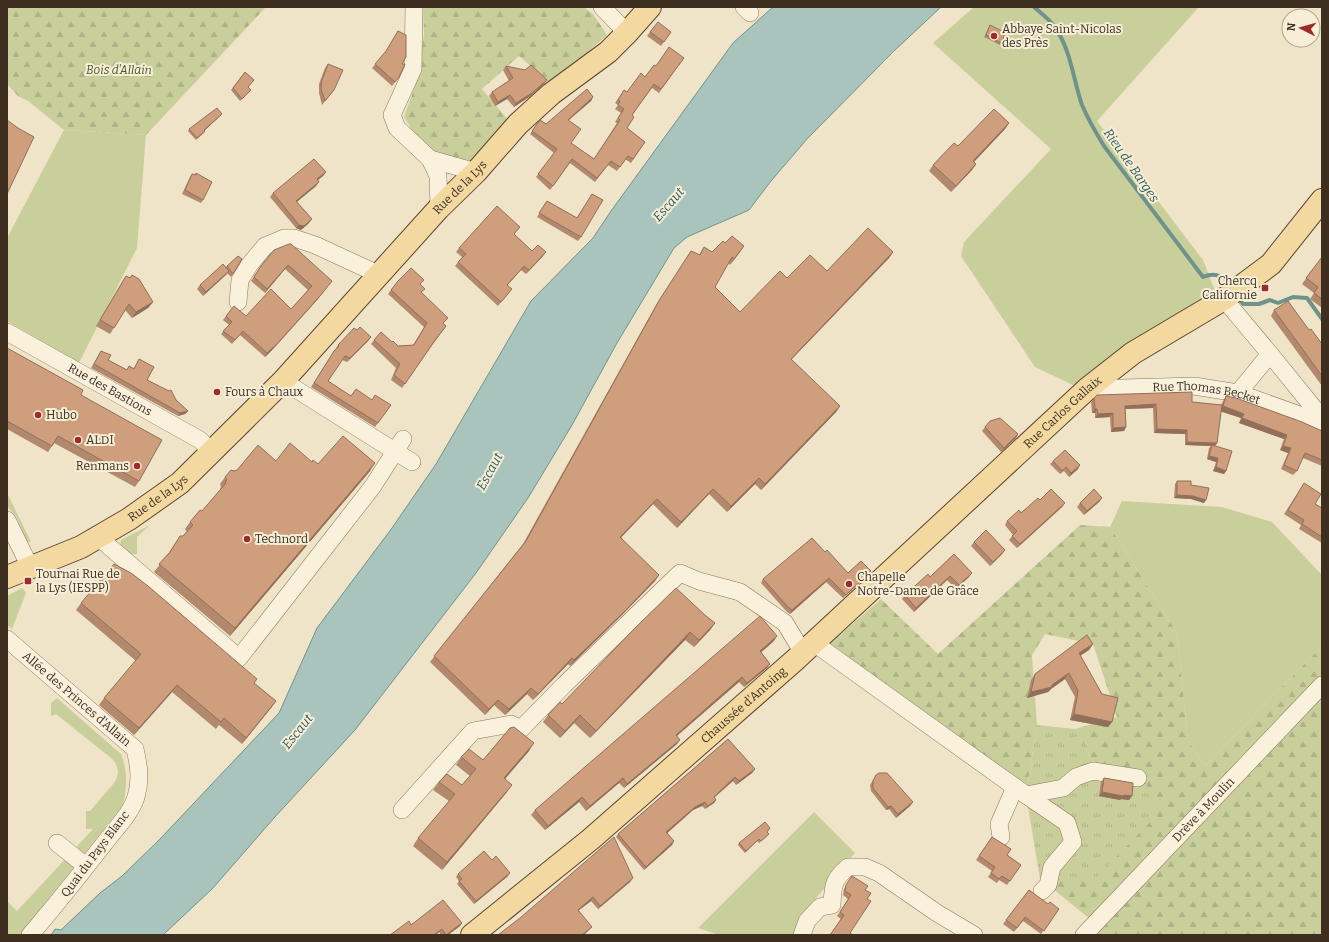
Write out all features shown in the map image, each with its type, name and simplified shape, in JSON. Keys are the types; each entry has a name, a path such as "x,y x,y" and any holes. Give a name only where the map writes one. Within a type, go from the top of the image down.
{"main road":[{"name":"Rue de la Lys","path":"7,578 81,547 129,519 180,482 283,381 378,274 439,208 476,172 518,124 551,94 608,52 650,7"},
{"name":"Rue Carlos Gallaix","path":"809,648 1087,389 1133,353 1224,300 1271,264 1321,203"},
{"name":"Chaussée d'Antoing","path":"472,935 597,833 809,648"}],"street":[{"path":"414,7 413,70 392,115 397,128 430,159 438,176 439,208"},
{"path":"602,7 627,33"},
{"path":"430,159 476,172"},
{"path":"238,302 240,280 250,264 265,246 284,238 294,238 315,245 378,274"},
{"path":"1224,300 1322,418"},
{"name":"Rue des Bastions","path":"7,332 200,440 212,451"},
{"path":"1238,393 1270,354"},
{"path":"283,381 400,445 412,462"},
{"name":"Rue Thomas Becket","path":"1087,389 1194,386 1238,393 1322,423"},
{"path":"98,537 239,658 373,486 400,445"},
{"path":"8,526 30,568"},
{"path":"402,810 473,732 511,724 521,730 564,685 680,573 699,581 740,592 785,623 809,648 1067,823 1073,842 1052,867 1048,885 1042,891"},
{"name":"Allée des Princes d'Allain","path":"7,639 135,749 138,763"},
{"name":"Drève à Moulin","path":"1084,935 1322,685"},
{"name":"Quai du Pays Blanc","path":"30,935 61,899 127,814 136,799 140,781 138,763"},
{"path":"1021,791 1063,788 1076,776 1093,771 1138,778"},
{"path":"1001,837 999,824 1021,791"},
{"path":"57,843 86,866"},
{"path":"802,935 807,921 820,907 832,905 833,889 838,876 848,867 865,867 879,873 937,913 974,935"}],"green space":[{"name":"Bois d'Allain","path":"7,7 266,7 146,135 64,130 28,101 18,96 7,84"},
{"path":"423,7 584,7 593,14 607,35 551,84 519,56 482,89 509,121 474,161 452,159 422,146 404,117 417,81 424,34"},
{"path":"974,7 1199,7 1097,121 1203,260 1215,291 1126,344 1075,386 1035,367 961,256 964,242 1051,149 933,43"},
{"path":"64,130 146,135 137,248 79,363 7,321 7,238"},
{"path":"7,495 31,542 27,542 16,516 7,506"},
{"path":"1122,501 1222,507 1272,522 1322,575 1322,646 1205,766 1188,741 1177,633 1110,527"},
{"path":"150,525 137,537 137,554 128,555 120,545 121,540"},
{"path":"1080,525 1110,527 1177,633 1188,741 1205,766 1322,646 1322,675 1224,776 1090,919 1048,885 1062,876 1096,768 1075,729 1117,717 1093,644 1045,634 1032,655 1037,725 1026,795 824,649 881,599 938,654"},
{"path":"22,588 26,593 12,629 7,625 7,596"},
{"path":"1322,692 1322,935 1091,935"},
{"path":"57,698 121,754 126,773 126,786 123,805 20,935 7,935 7,901 17,911 93,829 86,829 86,811 90,811 114,783 118,773 116,764 111,758 56,714 51,716 51,703"},
{"path":"1037,725 1075,729 1096,768 1143,775 1156,816 1093,881 1062,876 1048,885 1040,879 1026,795"},
{"path":"814,812 855,853 816,898 795,935 719,935 698,928"}],"water":[{"name":"Escaut","path":"773,7 941,7 894,51 807,139 771,181 749,210 687,237 674,248 617,343 572,425 528,498 476,573 355,730 274,818 213,888 163,935 51,935 55,929 61,930 100,893 122,876 159,840 279,713 317,628 392,528 436,464 531,301 593,238 733,43"}],"building":[{"path":"658,22 671,32 664,42 650,32"},
{"name":"Abbaye Saint-Nicolas des Près","path":"990,25 1006,33 1001,43 986,35"},
{"path":"398,31 406,35 406,57 402,64 405,64 395,82 375,64 386,51"},
{"path":"669,47 684,58 661,89 654,84 632,115 634,117 627,128 645,142 633,159 628,156 620,167 611,161 597,178 572,159 553,186 538,174 557,149 532,131 540,120 546,124 587,89 593,97 568,120 581,129 571,143 594,159 620,120 618,118 624,109 618,105 620,101 618,100 624,90 627,92 641,73 645,77 654,65 656,66"},
{"path":"328,64 343,70 334,90 325,101 321,89 322,80"},
{"path":"531,65 547,80 532,93 516,103 510,95 498,102 492,92 513,78 506,66 525,70"},
{"path":"245,72 254,80 248,87 251,90 242,99 233,88"},
{"path":"217,108 222,114 197,138 189,129"},
{"path":"994,109 1009,123 973,161 976,164 956,186 933,165 954,143 958,146"},
{"path":"7,120 34,137 7,194"},
{"path":"314,159 326,172 317,179 319,182 296,201 312,219 304,226 299,225 273,193"},
{"path":"196,173 212,182 203,200 185,190 192,174 196,175"},
{"path":"592,194 603,200 581,237 539,213 547,201 577,218"},
{"path":"497,206 520,227 514,234 532,251 538,245 546,252 529,270 524,266 507,285 512,289 501,302 458,262 466,254 459,248"},
{"path":"868,228 893,252 791,359 840,406 765,484 759,478 731,506 713,489 681,522 657,499 620,537 659,575 626,610 574,660 572,658 538,694 531,688 509,709 498,700 489,709 434,656 526,541 660,299 691,251 700,255 704,247 712,252 723,241 725,243 732,236 744,246 734,259 732,257 715,287 740,312 780,271 787,278 810,255 827,271"},
{"path":"291,244 332,281 277,344 267,353 243,331 235,340 223,331 232,322 226,316 234,306 246,316 271,289 291,309 312,286 288,265 267,289 254,277 274,250"},
{"path":"238,256 242,259 233,274 227,266"},
{"path":"1322,257 1322,299 1314,293 1318,287 1306,278"},
{"path":"223,264 229,271 206,292 200,285"},
{"path":"411,268 424,280 420,284 425,289 421,292 448,318 443,323 446,326 405,384 394,375 400,364 374,340 381,332 398,346 414,345 427,323 391,290"},
{"path":"132,275 139,279 153,302 136,312 129,304 114,328 100,320 126,276 130,278"},
{"path":"1288,301 1309,330 1311,329 1322,344 1322,376 1274,310"},
{"path":"360,327 371,337 350,358 345,356 328,381 351,396 356,389 372,400 375,395 391,405 378,423 314,383 334,351 339,346 338,345 354,328 357,330"},
{"path":"7,348 83,390 81,395 162,440 139,481 58,436 52,446 7,421"},
{"path":"101,351 111,355 108,360 127,370 129,366 134,369 139,359 154,367 147,380 169,391 171,390 176,400 188,411 180,413 94,364"},
{"path":"1192,392 1192,402 1222,405 1217,443 1187,442 1187,430 1157,429 1156,404 1125,406 1126,427 1113,428 1113,413 1098,414 1097,409 1095,409 1094,398 1097,395"},
{"path":"1226,396 1236,398 1302,422 1322,431 1322,460 1305,453 1297,471 1284,465 1291,448 1283,446 1287,435 1242,418 1244,414 1223,406"},
{"path":"1000,418 1018,434 1004,448 985,427 990,421"},
{"name":"Technord","path":"343,436 375,463 235,628 159,564 170,552 180,536 183,536 193,525 190,522 200,510 202,511 226,483 225,482 227,480 225,477 231,470 237,470 258,445 276,461 290,443 312,462 313,460 318,464"},
{"path":"1212,445 1232,451 1226,471 1216,467 1218,458 1209,456"},
{"path":"1065,450 1080,465 1071,473 1066,467 1062,471 1053,461"},
{"path":"1177,481 1191,481 1191,485 1209,488 1206,500 1193,496 1177,495"},
{"path":"1304,483 1321,494 1315,504 1322,508 1322,537 1302,524 1304,520 1288,510"},
{"path":"1051,489 1065,503 1020,544 1012,536 1017,531 1007,521 1019,510 1021,513 1038,498 1040,500"},
{"path":"1094,489 1102,498 1087,511 1080,503"},
{"path":"986,530 1005,550 993,562 974,542"},
{"path":"812,538 825,552 827,550 848,573 861,561 871,571 846,595 829,578 792,610 763,579"},
{"path":"954,554 972,573 959,585 950,576 916,608 905,595 928,574 930,577"},
{"path":"114,564 131,573 148,586 257,679 254,683 276,701 246,738 224,718 221,722 177,685 139,728 104,698 141,654 81,603"},
{"path":"676,588 715,623 699,640 690,632 596,731 580,715 565,731 548,715 560,702 562,704 635,628"},
{"path":"760,616 777,636 760,651 770,664 747,683 742,677 676,735 680,740 627,784 623,778 590,806 582,797 548,826 535,810"},
{"path":"1087,635 1093,644 1079,653 1102,694 1118,698 1112,722 1074,714 1078,691 1069,673 1052,685 1052,687 1031,692 1035,674"},
{"path":"514,727 534,743 504,778 512,785 447,862 418,838 455,794 439,782 447,774 462,785 476,769 461,757 469,749 483,760 510,728"},
{"path":"728,739 755,769 739,781 735,777 714,797 716,800 708,806 705,802 695,807 666,832 674,841 646,867 618,834"},
{"path":"879,773 887,773 913,802 898,814 891,806 888,807 873,788 873,781"},
{"path":"1104,778 1133,783 1132,796 1102,792"},
{"path":"765,822 770,828 767,832 769,834 761,841 759,839 746,851 739,843"},
{"path":"614,837 633,878 600,906 593,897 578,910 592,927 582,935 498,935 520,918"},
{"path":"992,837 1011,849 1007,855 1021,865 1010,881 1002,876 999,879 991,873 995,867 979,856"},
{"path":"484,851 492,860 496,856 510,873 476,901 459,881 462,879 458,874"},
{"path":"852,876 868,886 865,890 871,893 867,899 871,901 850,933 853,935 830,935 844,915 840,912 851,895 845,891 846,885"},
{"path":"1029,890 1048,904 1050,902 1059,909 1044,931 1025,917 1017,928 1006,920"},
{"path":"443,900 462,923 446,935 442,929 434,935 390,935 409,921 411,925"}],"waterway":[{"name":"Rieu de Barges","path":"1034,7 1050,21 1060,35 1068,54 1082,105 1104,146 1203,277 1215,275 1232,284"},
{"name":"Rieu de Barges","path":"1241,301 1243,304 1259,304 1270,300 1278,303 1293,297 1307,298 1322,319"}],"place":[{"name":"Abbaye Saint-Nicolas des Près","path":"994,36"},
{"name":"Chercq Californie","path":"1265,288"},
{"name":"Fours à Chaux","path":"217,392"},
{"name":"Hubo","path":"38,415"},
{"name":"ALDI","path":"78,440"},
{"name":"Renmans","path":"137,466"},
{"name":"Technord","path":"247,539"},
{"name":"Tournai Rue de la Lys (IESPP)","path":"28,581"},
{"name":"Chapelle Notre-Dame de Grâce","path":"849,584"}]}
